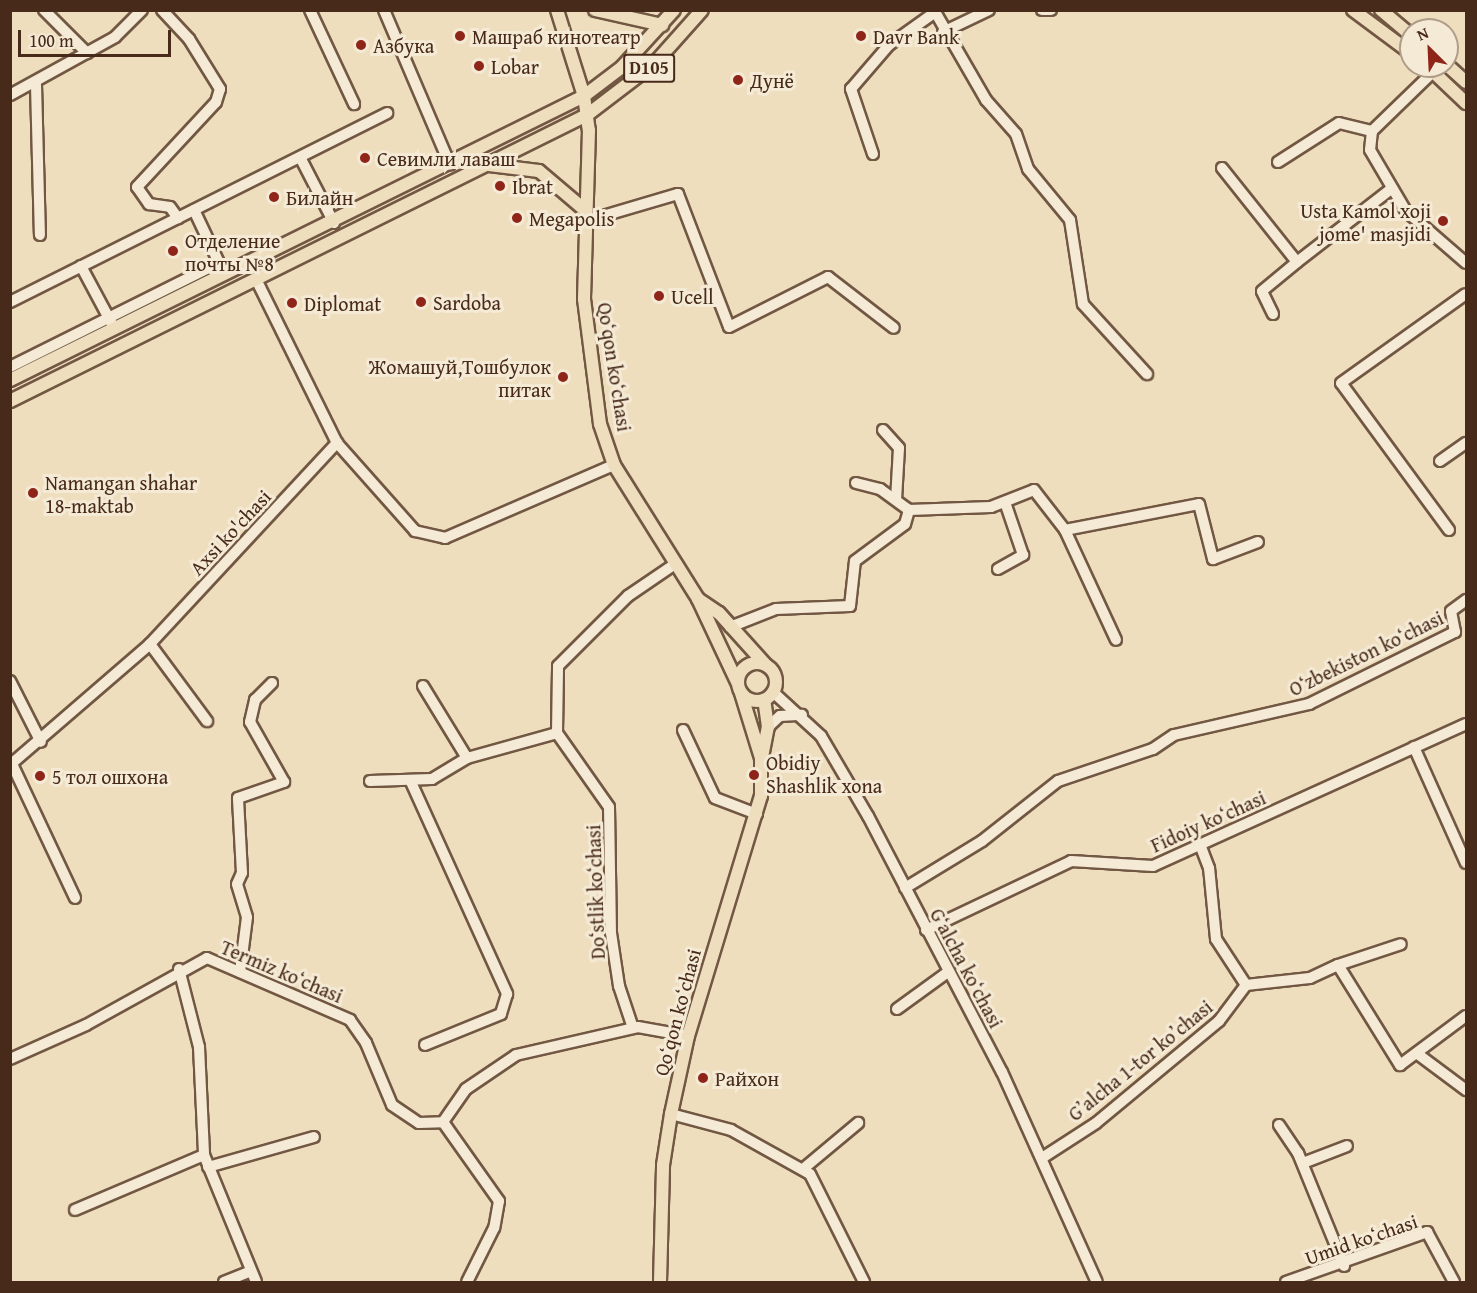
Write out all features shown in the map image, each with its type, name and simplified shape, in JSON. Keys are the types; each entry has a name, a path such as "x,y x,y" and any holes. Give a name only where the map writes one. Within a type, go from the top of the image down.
{"main road":[{"name":"Qoʻqon koʻchasi","path":"557,10 584,96 587,115 584,298 600,424 614,465 698,599 739,687 762,758"},
{"path":"595,10 662,25"},
{"name":"D105","path":"10,380 112,325 225,276 584,96 622,67 674,10"},
{"name":"D105","path":"10,400 587,115 654,64 702,10"},
{"path":"1353,10 1399,44"},
{"path":"1381,10 1399,25"},
{"path":"1440,78 1467,103"},
{"path":"488,165 539,171 586,216"},
{"name":"Qoʻqon koʻchasi","path":"660,1282 663,1165 671,1114 688,1036 757,814 762,758 768,727 768,696 774,673 730,627 698,599"},
{"path":"765,664 746,666 739,687 768,696"}],"street":[{"path":"44,10 87,53"},
{"path":"10,95 36,85 128,27 142,10"},
{"path":"162,10 189,39 220,90 216,102 137,187 149,204 170,207 178,218"},
{"path":"310,10 354,104"},
{"path":"384,10 450,165"},
{"path":"943,32 989,10"},
{"path":"1042,10 1051,10"},
{"path":"873,154 851,89 889,45 934,12 943,32 986,100 1012,127 1035,179 1054,195 1070,220 1083,304 1147,374"},
{"path":"1422,78 1372,131 1370,150 1391,189 1419,225 1467,263"},
{"path":"36,85 40,235"},
{"path":"10,302 301,159 387,113"},
{"path":"1278,162 1339,123 1372,131"},
{"path":"301,159 334,223"},
{"path":"1222,168 1296,262"},
{"path":"1273,314 1262,291 1391,189"},
{"path":"586,216 678,194 729,327 828,277 894,328"},
{"path":"194,210 225,276"},
{"path":"10,367 112,325 219,263"},
{"path":"81,266 112,325"},
{"path":"256,279 337,443 415,531 445,538 614,465"},
{"path":"1449,530 1341,383 1467,294"},
{"path":"883,430 899,448 896,500"},
{"name":"Axsi ko'chasi","path":"11,764 41,742 150,644 337,443"},
{"path":"1440,461 1467,443"},
{"path":"856,483 896,500 909,510 1005,502 1034,490 1065,530 1116,640"},
{"path":"998,569 1023,555 1005,502"},
{"path":"1065,530 1199,504 1213,559 1258,542"},
{"path":"730,627 776,609 850,606 855,561 905,524 909,510"},
{"path":"370,781 411,782 432,779 467,758 557,733 558,666 628,596 675,564"},
{"name":"Oʻzbekiston koʻchasi","path":"905,888 982,841 1058,781 1153,749 1174,735 1309,704 1455,632 1450,611 1467,600"},
{"path":"150,644 207,722"},
{"path":"10,681 41,742"},
{"path":"240,972 247,917 237,884 242,873 238,798 284,782 250,722 255,700 272,684"},
{"path":"423,686 467,758"},
{"name":"Gʻalcha koʻchasi","path":"768,696 803,715 836,759 905,888 1041,1158 1097,1282"},
{"path":"768,727 780,716 803,715"},
{"name":"Fidoiy koʻchasi","path":"926,930 1056,866 1092,861 1144,868 1467,724"},
{"path":"682,730 715,798 757,814"},
{"name":"Doʻstlik koʻchasi","path":"557,733 609,807 611,933 619,986 633,1028"},
{"path":"1414,747 1467,862"},
{"path":"11,764 75,898"},
{"path":"411,782 507,1000 501,1014 425,1045"},
{"path":"1200,845 1209,868 1216,939 1246,985 1310,978 1338,965 1401,944"},
{"name":"Termiz koʻchasi","path":"10,1059 86,1025 179,969 207,958 350,1020 366,1043 392,1105 411,1121 443,1122"},
{"path":"1338,965 1396,1063 1404,1065 1467,1016"},
{"path":"179,969 199,1047 204,1155 256,1282"},
{"path":"897,1009 948,972"},
{"name":"Gʼalcha 1-tor koʼchasi","path":"1041,1158 1096,1123 1219,1021 1246,985"},
{"path":"467,1282 494,1228 499,1202 443,1122 466,1089 516,1055 633,1028 688,1036"},
{"path":"1419,1055 1467,1090"},
{"path":"671,1114 731,1130 803,1169 815,1182 864,1282"},
{"path":"803,1169 858,1123"},
{"path":"1279,1125 1303,1163 1344,1266"},
{"path":"208,1167 314,1137"},
{"path":"1303,1163 1347,1146"},
{"path":"75,1210 204,1155"},
{"name":"Umid koʻchasi","path":"1286,1282 1344,1266 1427,1232 1454,1282"},
{"path":"224,1282 251,1270"}],"place":[{"name":"Машраб кинотеатр","path":"460,36"},
{"name":"Davr Bank","path":"861,36"},
{"name":"Азбука","path":"361,45"},
{"name":"Lobar","path":"479,66"},
{"name":"Дунё","path":"738,80"},
{"name":"Севимли лаваш","path":"365,158"},
{"name":"Ibrat","path":"500,186"},
{"name":"Билайн","path":"274,197"},
{"name":"Megapolis","path":"517,218"},
{"name":"Usta Kamol xoji jome' masjidi","path":"1443,221"},
{"name":"Отделение почты №8","path":"173,251"},
{"name":"Ucell","path":"659,296"},
{"name":"Sardoba","path":"421,302"},
{"name":"Diplomat","path":"292,303"},
{"name":"Жомашуй,Тошбулок питак","path":"563,377"},
{"name":"Namangan shahar 18-maktab","path":"33,493"},
{"name":"Obidiy Shashlik xona","path":"754,775"},
{"name":"5 тол ошхона","path":"40,776"},
{"name":"Райхон","path":"703,1078"}]}
